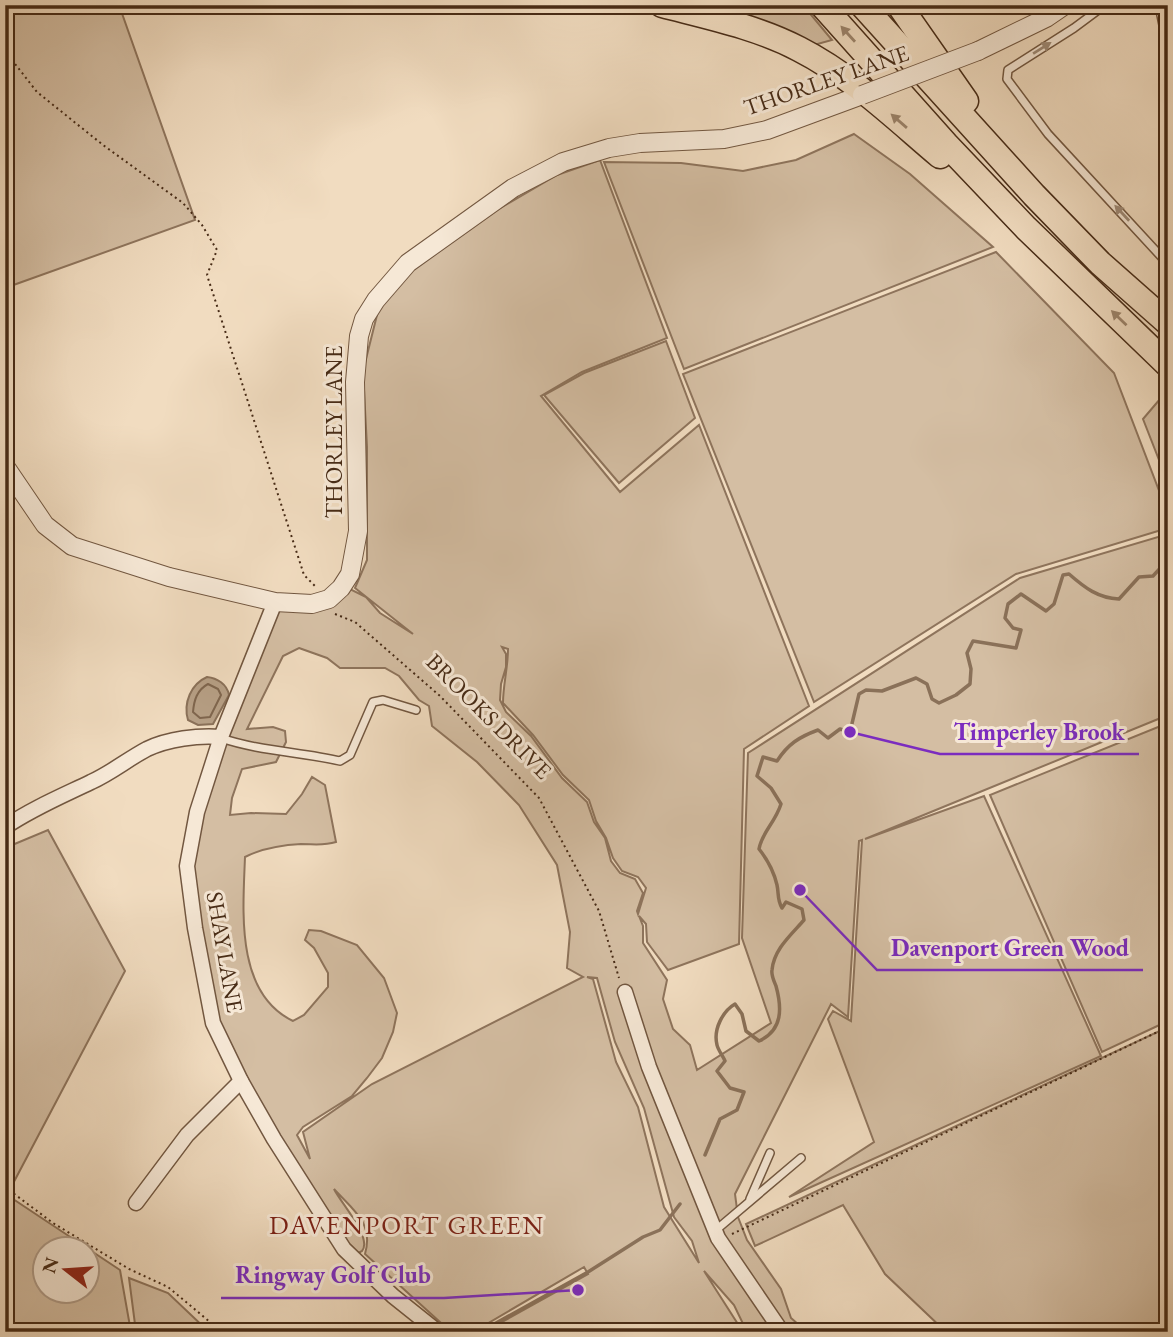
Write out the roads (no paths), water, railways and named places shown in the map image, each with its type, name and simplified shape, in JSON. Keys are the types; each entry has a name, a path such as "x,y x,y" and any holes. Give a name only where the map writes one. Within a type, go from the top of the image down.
{"highway":[{"path":"662,5 741,26 820,60 876,101 1027,228"},
{"path":"822,5 946,144 1027,228 1168,365"},
{"path":"862,5 1034,195 1100,263 1168,323"},
{"path":"899,5 1034,195"}],"street":[{"name":"THORLEY LANE","path":"275,602 320,601 341,588 349,573 358,531 355,382 359,336 376,300 402,270 434,244 513,188 563,162 609,148 640,143 724,139 767,130 978,51 1046,18 1065,5"},
{"path":"5,466 45,525 72,546 169,577 275,602"},
{"name":"SHAY LANE","path":"275,602 221,737 197,811 187,866 195,928 213,1023 241,1081 274,1139 344,1250 393,1296 438,1332"},
{"path":"5,827 58,795 92,782 147,749 207,736 221,737"},
{"path":"625,992 649,1067 717,1235 782,1332"},
{"path":"136,1203 187,1135 241,1081"}],"lane":[{"path":"1105,5 1008,70 1007,79 1048,134 1168,264"},
{"path":"1159,5 1168,50"},
{"path":"221,737 244,745 340,761 350,755 373,702 383,700 416,710"},
{"path":"748,1203 770,1153"},
{"path":"717,1235 748,1203 801,1158"}],"water":[{"path":"207,677 221,682 229,695 213,724 198,725 188,720 188,701 193,689"}],"waterway":[{"path":"705,1155 720,1119 737,1110 744,1092 730,1088 717,1071 725,1061 716,1039 720,1021 735,1004 742,1014 746,1031 759,1041 773,1031 780,1010 772,974 773,962 784,943 804,920 802,909 786,902 782,908 774,875 759,849 781,804 771,788 757,776 763,757 777,761 794,742 818,730 828,738 840,729 850,732 859,694 866,690 882,691 916,678 927,684 932,699 939,703 956,695 970,684 971,669 967,653 973,641 1016,648 1021,630 1013,628 1005,618 1008,604 1021,594 1046,611 1054,604 1063,575 1069,574 1092,591 1119,599 1139,577 1153,576 1165,563 1168,545"},
{"path":"480,1332 588,1272 643,1237 660,1230 680,1204"}],"place":[{"name":"Timperley Brook","path":"850,732"},
{"name":"Davenport Green Wood","path":"800,890"},
{"name":"Ringway Golf Club","path":"578,1290"}],"district":[{"name":"DAVENPORT GREEN","path":"407,1225"}]}
